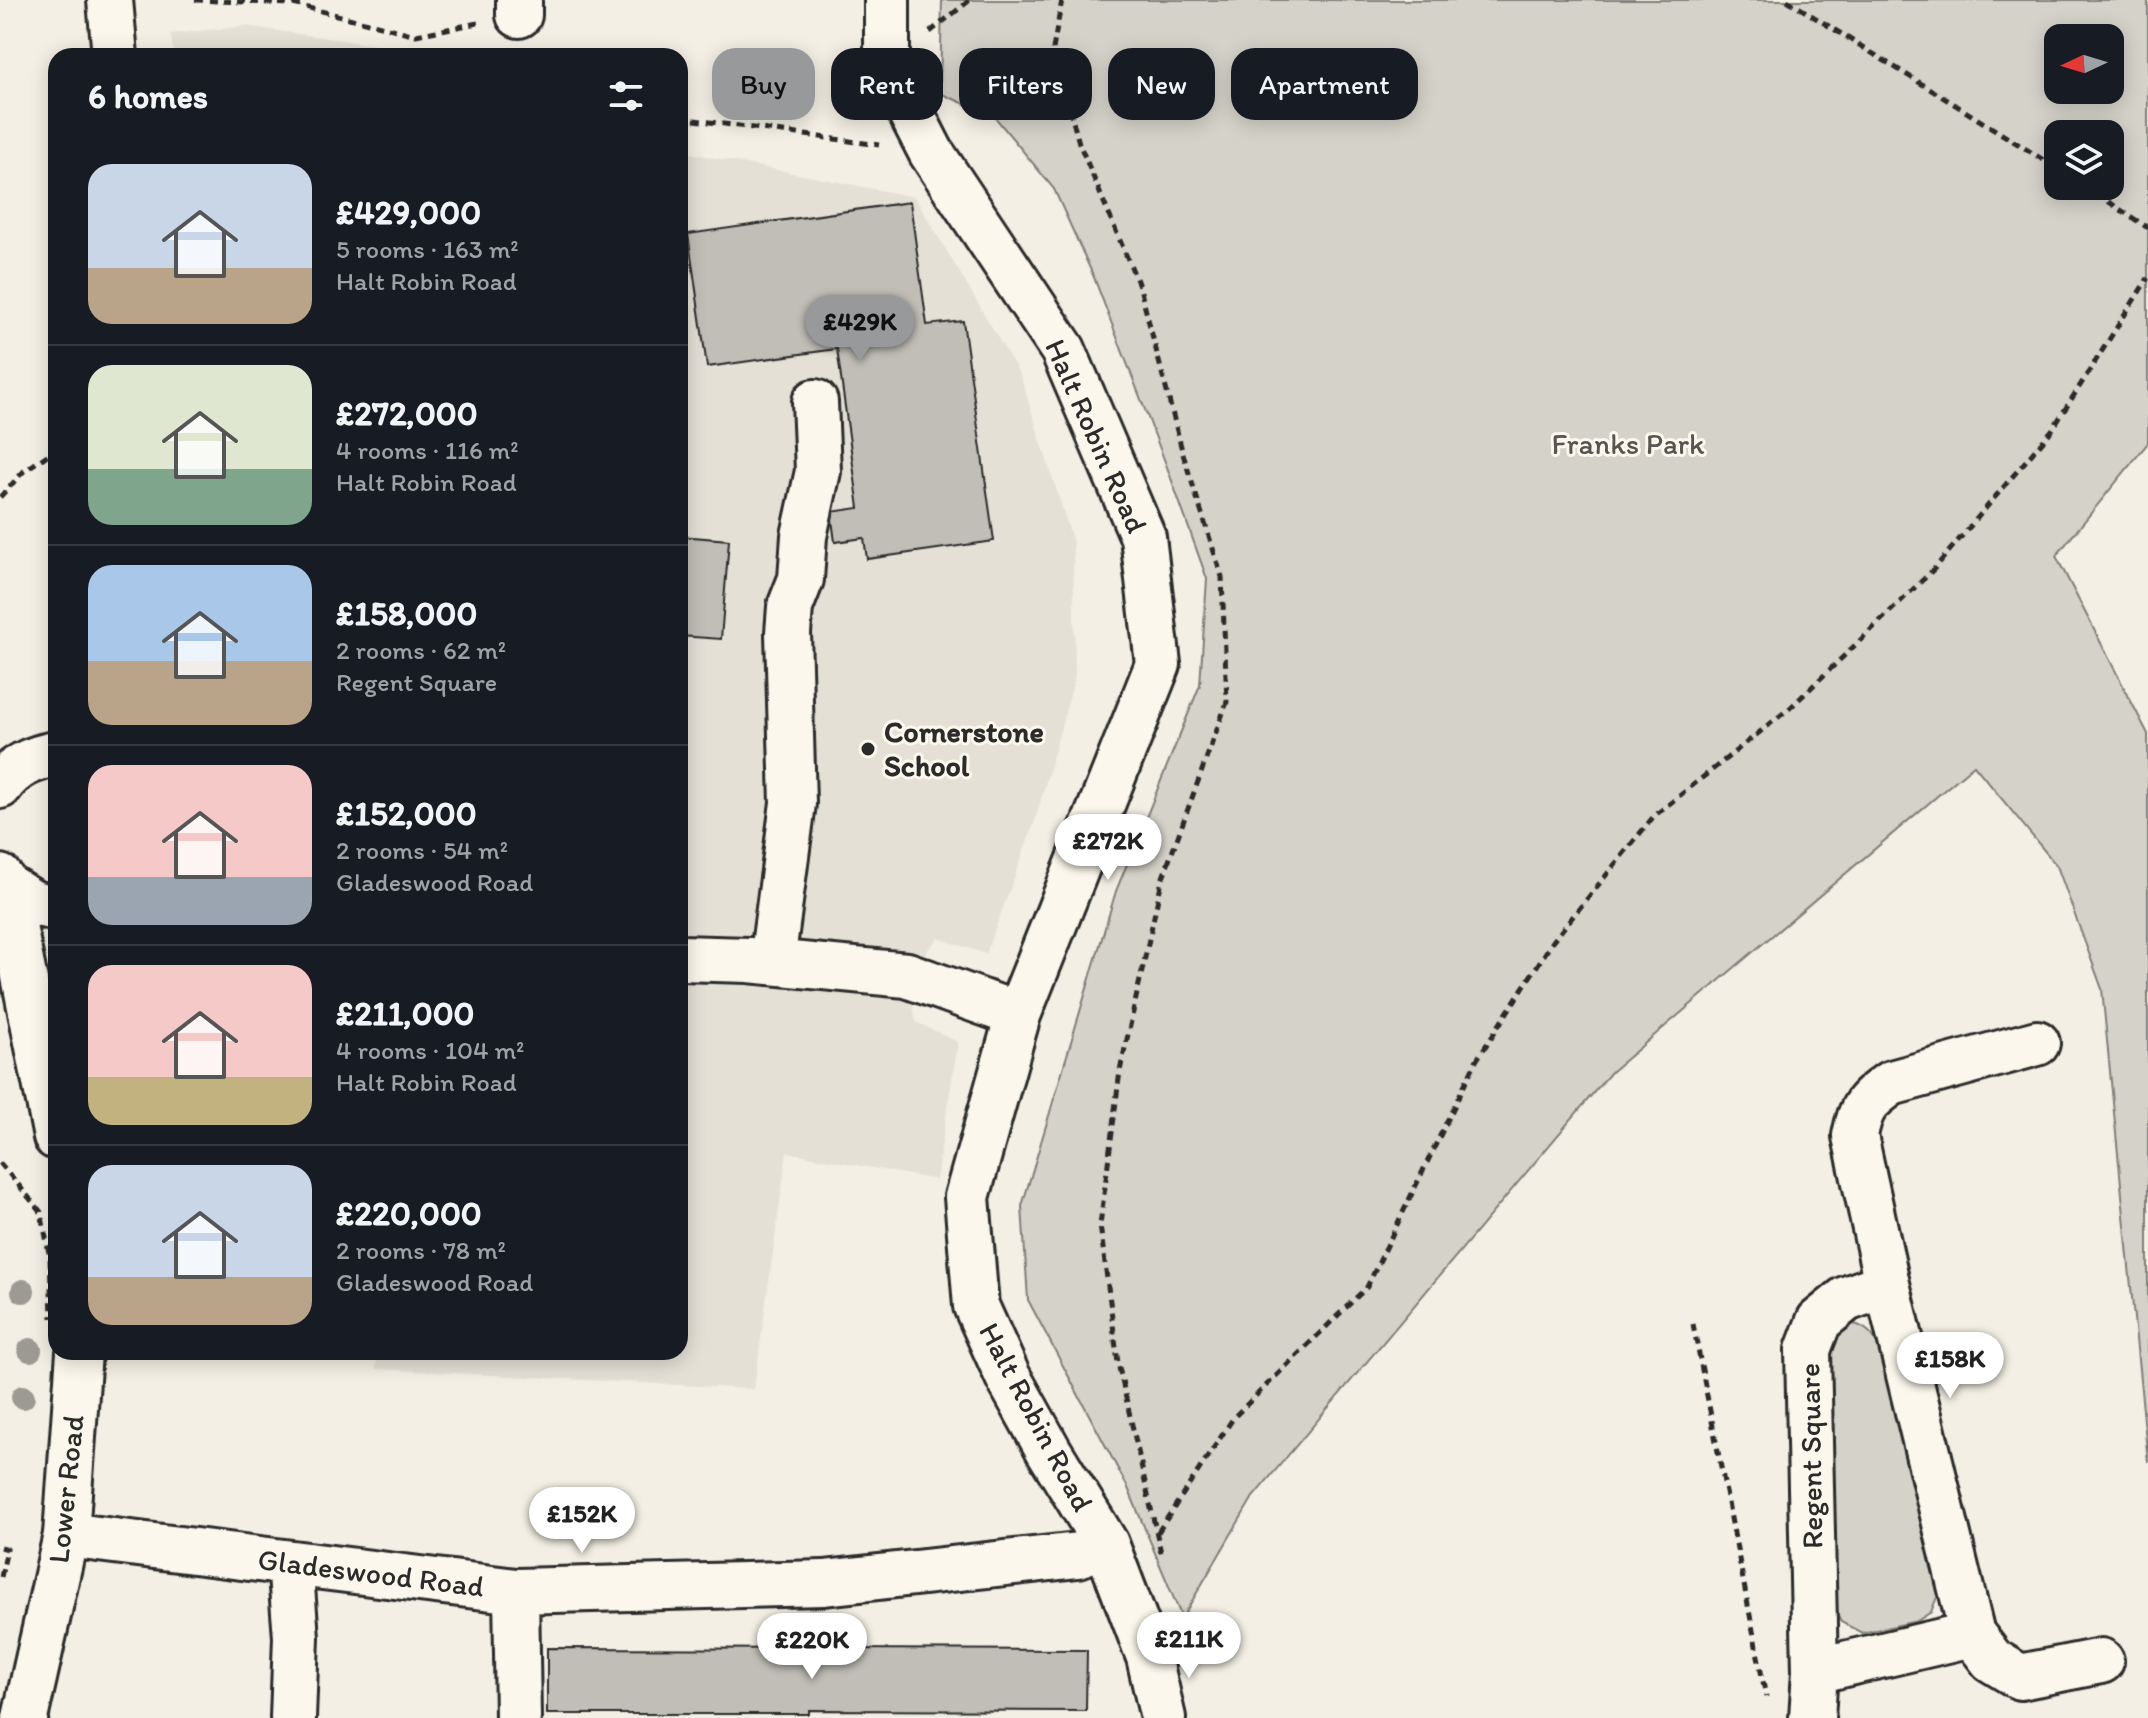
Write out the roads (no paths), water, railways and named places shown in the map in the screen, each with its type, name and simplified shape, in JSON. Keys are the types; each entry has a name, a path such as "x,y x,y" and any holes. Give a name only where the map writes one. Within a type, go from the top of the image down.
{"street":[{"path":"110,0 114,48"},
{"name":"Halt Robin Road","path":"887,0 887,66 931,152 1063,350 1143,537 1158,664 1018,1015 967,1197 976,1306 1008,1377 1106,1544 1149,1657 1163,1718"},
{"path":"772,962 793,803 788,633 790,607 801,579 804,536 818,471 815,402"},
{"path":"3,881 33,903 48,906"},
{"path":"3,881 48,1098"},
{"path":"688,958 772,962 907,975 1018,1015"},
{"path":"2037,1043 1891,1083 1871,1097 1859,1113 1855,1136 1887,1284 1972,1634 1992,1660 2020,1677 2101,1661"},
{"name":"Regent Square","path":"1812,1718 1815,1671 1808,1350 1819,1321 1846,1299 1887,1284"},
{"name":"Lower Road","path":"25,1718 66,1535 66,1360"},
{"name":"Gladeswood Road","path":"66,1535 516,1591 824,1583 1078,1555 1106,1544"},
{"path":"290,1563 296,1637 293,1718"},
{"path":"516,1591 518,1718"},
{"path":"1815,1671 1972,1634"}],"place":[{"name":"Cornerstone School","path":"868,749"}],"park label":[{"name":"Franks Park","path":"1628,444"}]}
